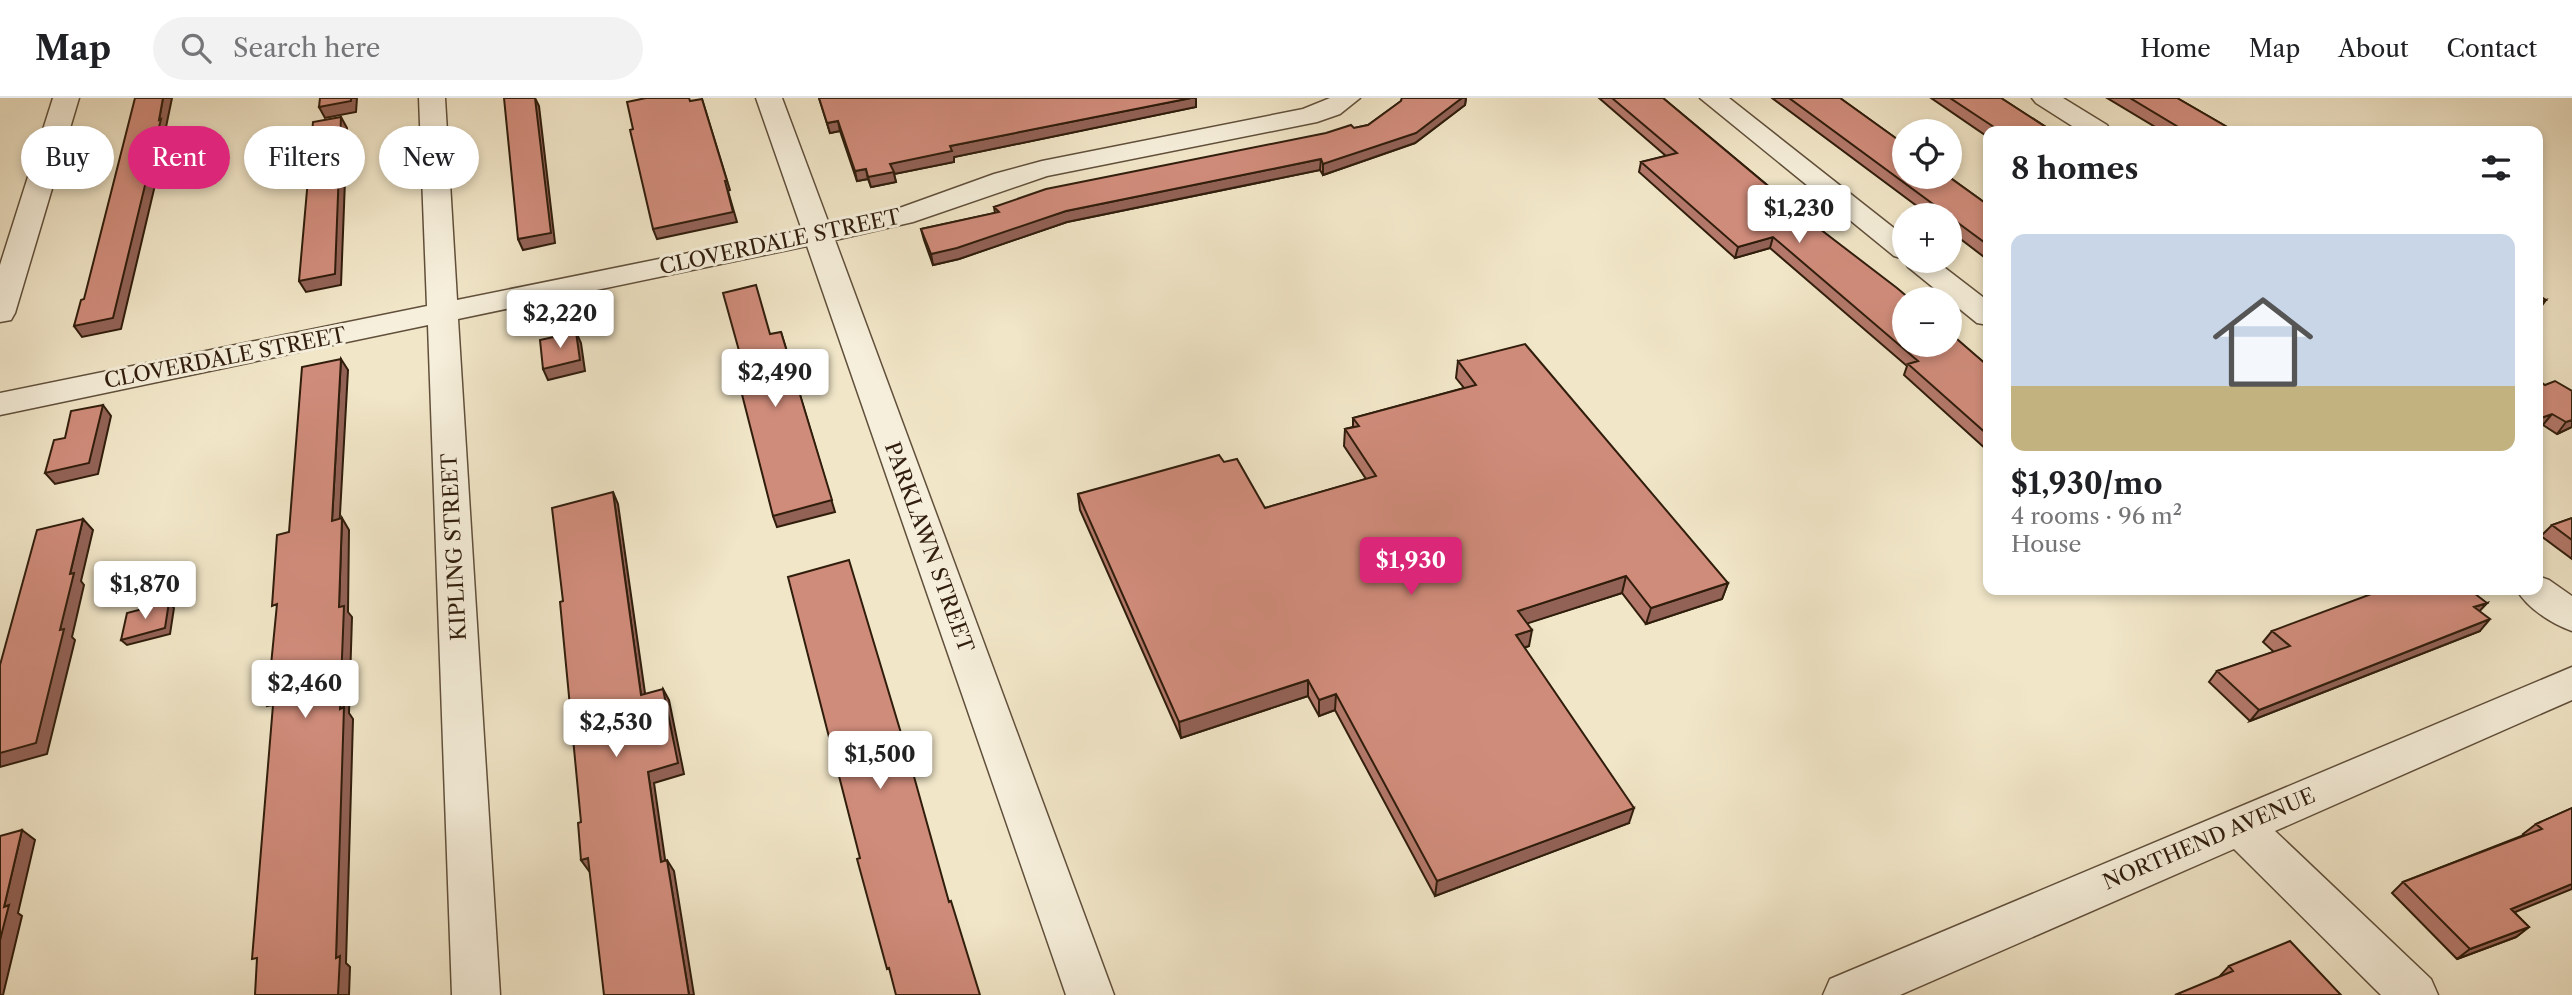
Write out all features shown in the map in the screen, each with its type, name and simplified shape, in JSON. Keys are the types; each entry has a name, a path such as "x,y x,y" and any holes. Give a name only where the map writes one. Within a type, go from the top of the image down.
{"street":[{"path":"0,313 66,98"},
{"name":"KIPLING STREET","path":"432,98 476,995"},
{"name":"PARKLAWN STREET","path":"769,98 1090,995"},
{"name":"CLOVERDALE STREET","path":"0,404 817,236 903,216 1042,169 1307,116 1331,109 1347,98"},
{"path":"1713,98 1892,240"},
{"path":"2045,98 2090,126"},
{"path":"1933,273 1983,312"},
{"path":"2543,595 2572,616"},
{"name":"NORTHEND AVENUE","path":"1847,995 2572,682"},
{"path":"2240,826 2414,995"}],"building":[{"path":"135,98 163,98 159,126 128,126 128,189 144,189 113,318 74,326 81,300 84,299"},
{"path":"320,98 351,98 351,101 319,107"},
{"path":"504,98 535,98 551,233 518,239"},
{"path":"646,98 689,98 690,101 702,99 727,181 733,212 653,229 630,130 633,129 627,102"},
{"path":"819,98 1191,98 950,146 952,151 890,164 894,172 868,177 866,169 855,171 838,121 827,123"},
{"path":"1402,98 1462,98 1416,133 1323,164 1321,159 1066,211 957,248 931,254 921,229 999,212 994,207 1046,189 1326,133 1351,125 1354,128 1368,125"},
{"path":"1612,98 1663,98 1816,226 1896,287 1892,287 1892,339 1773,237 1738,247 1641,162 1677,153"},
{"path":"1789,98 1840,98 1892,135 1892,174"},
{"path":"1950,98 2001,98 2044,126 1992,126"},
{"path":"2130,98 2177,98 2225,126 2177,126"},
{"path":"341,117 341,126 313,126 313,122"},
{"path":"1962,186 1983,201 1983,241 1962,226 1962,203 1932,203 1913,189 1962,189"},
{"path":"307,189 338,189 335,274 299,281"},
{"path":"756,285 770,334 781,332 832,500 773,516 735,367 743,365 723,293"},
{"path":"576,332 580,360 543,369 540,340"},
{"path":"1962,343 1983,362 1983,431 1908,364 1918,361 1913,357 1962,357"},
{"path":"1525,344 1728,583 1651,608 1626,576 1518,611 1532,630 1516,635 1634,808 1437,881 1336,694 1319,700 1308,680 1179,722 1078,494 1219,455 1224,462 1237,459 1265,508 1376,476 1345,429 1359,426 1353,418 1476,385 1458,361"},
{"path":"341,359 332,521 342,518 339,607 344,606 340,709 344,707 336,958 340,956 338,995 255,995 257,958 252,959 273,705 267,706 277,604 272,606 277,535 289,532 302,367"},
{"path":"2555,381 2572,391 2572,420 2566,422 2552,414 2543,417 2543,384"},
{"path":"103,405 89,463 45,473 54,440 65,438 71,411"},
{"path":"613,492 641,695 663,689 678,763 648,772 661,862 667,860 689,995 604,995 588,858 581,860 578,823 581,822 560,602 563,601 552,508"},
{"path":"2572,518 2572,540 2552,525"},
{"path":"83,519 70,574 74,573 60,630 64,629 36,743 0,753 0,665 37,530"},
{"path":"849,560 949,902 951,901 980,995 896,995 889,968 887,969 857,859 860,858 788,577"},
{"path":"2369,595 2477,595 2487,603 2474,607 2490,619 2259,710 2217,671 2290,646 2272,631"},
{"path":"169,602 165,628 121,640 127,613"},
{"path":"2572,808 2572,884 2511,909 2529,927 2470,949 2403,882 2542,829 2536,824"},
{"path":"22,830 4,907 9,905 0,940 0,836"},
{"path":"2290,941 2341,995 2175,995 2233,971 2229,966"}]}
